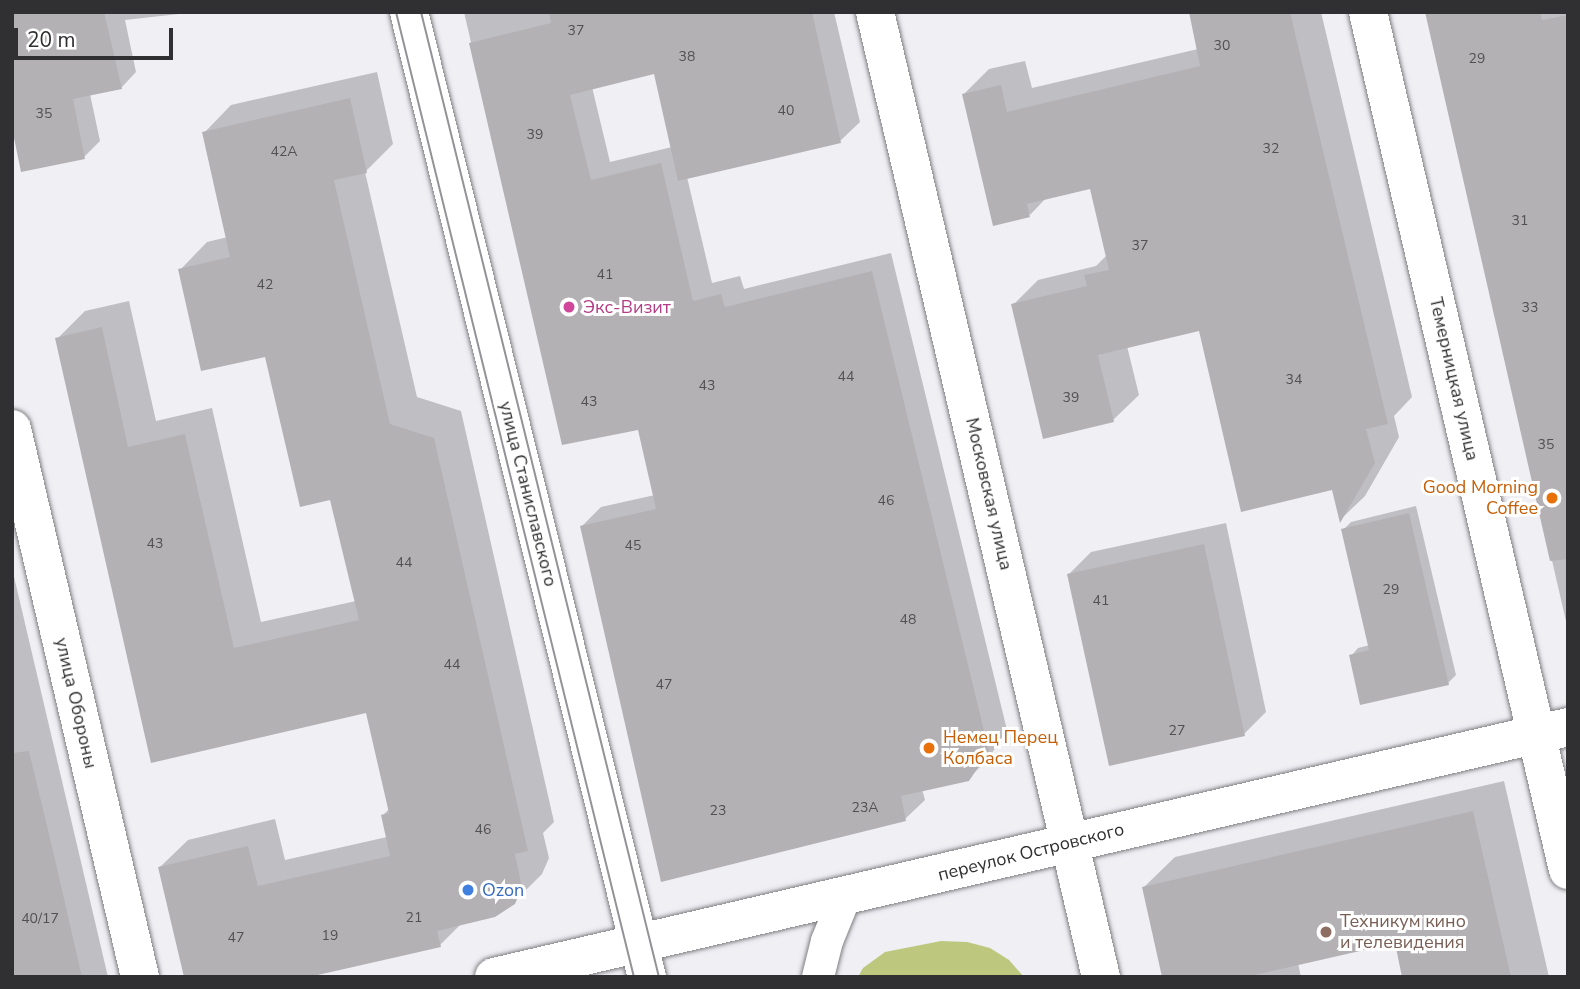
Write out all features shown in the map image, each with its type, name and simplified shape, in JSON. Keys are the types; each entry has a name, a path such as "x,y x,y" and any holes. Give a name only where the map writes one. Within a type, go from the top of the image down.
{"street":[{"name":"улица Станиславского","path":"409,12 642,960"},
{"name":"Московская улица","path":"875,12 1101,977"},
{"name":"Темерницкая улица","path":"1368,12 1553,731 1568,870"},
{"name":"улица Обороны","path":"12,429 140,977"},
{"name":"переулок Островского","path":"494,977 642,960 845,897 1553,731"}],"lane":[{"path":"818,977 827,941 845,897"}],"green space":[{"path":"941,941 967,942 990,948 1009,960 1024,977 858,977 863,968 885,952"}],"building":[{"path":"12,12 104,12 122,89 73,99 85,159 21,172 12,128"},
{"path":"549,12 812,12 841,143 678,181 654,74 570,95 591,180 661,163 693,301 721,294 725,307 872,271 989,751 969,781 901,796 906,821 661,882 580,526 656,509 638,430 562,445 469,43 551,23"},
{"path":"1189,12 1290,12 1388,424 1366,429 1375,463 1340,523 1332,490 1241,512 1199,331 1098,355 1114,422 1043,439 1011,304 1087,286 1084,275 1109,270 1090,189 1027,204 1030,217 993,226 962,94 1001,85 1007,112 1200,66"},
{"path":"1425,12 1540,12 1542,20 1568,15 1568,559 1550,561"},
{"path":"350,98 367,173 334,180 390,424 434,438 528,851 515,854 522,887 515,904 495,917 437,931 441,947 309,977 184,977 158,867 248,846 258,886 390,856 381,815 389,813 366,713 151,763 55,338 102,327 128,447 185,434 234,648 359,620 330,500 300,507 265,357 201,371 178,269 230,257 202,132"},
{"path":"1409,513 1449,685 1360,705 1349,655 1369,650 1341,529"},
{"path":"1204,544 1245,736 1109,766 1067,574"},
{"path":"29,751 82,977 12,977 12,753"},
{"name":"Техникум кино и телевидения","path":"1473,811 1511,977 1402,977 1395,943 1246,977 1162,977 1142,887"}],"tram line":[{"path":"396,12 634,977"},
{"path":"421,12 659,977"}],"place":[{"name":"Экс-Визит","path":"569,307"},
{"name":"Good Morning Coffee","path":"1552,498"},
{"name":"Немец Перец Колбаса","path":"929,748"},
{"name":"Ozon","path":"468,890"},
{"name":"Техникум кино и телевидения","path":"1326,932"}]}
